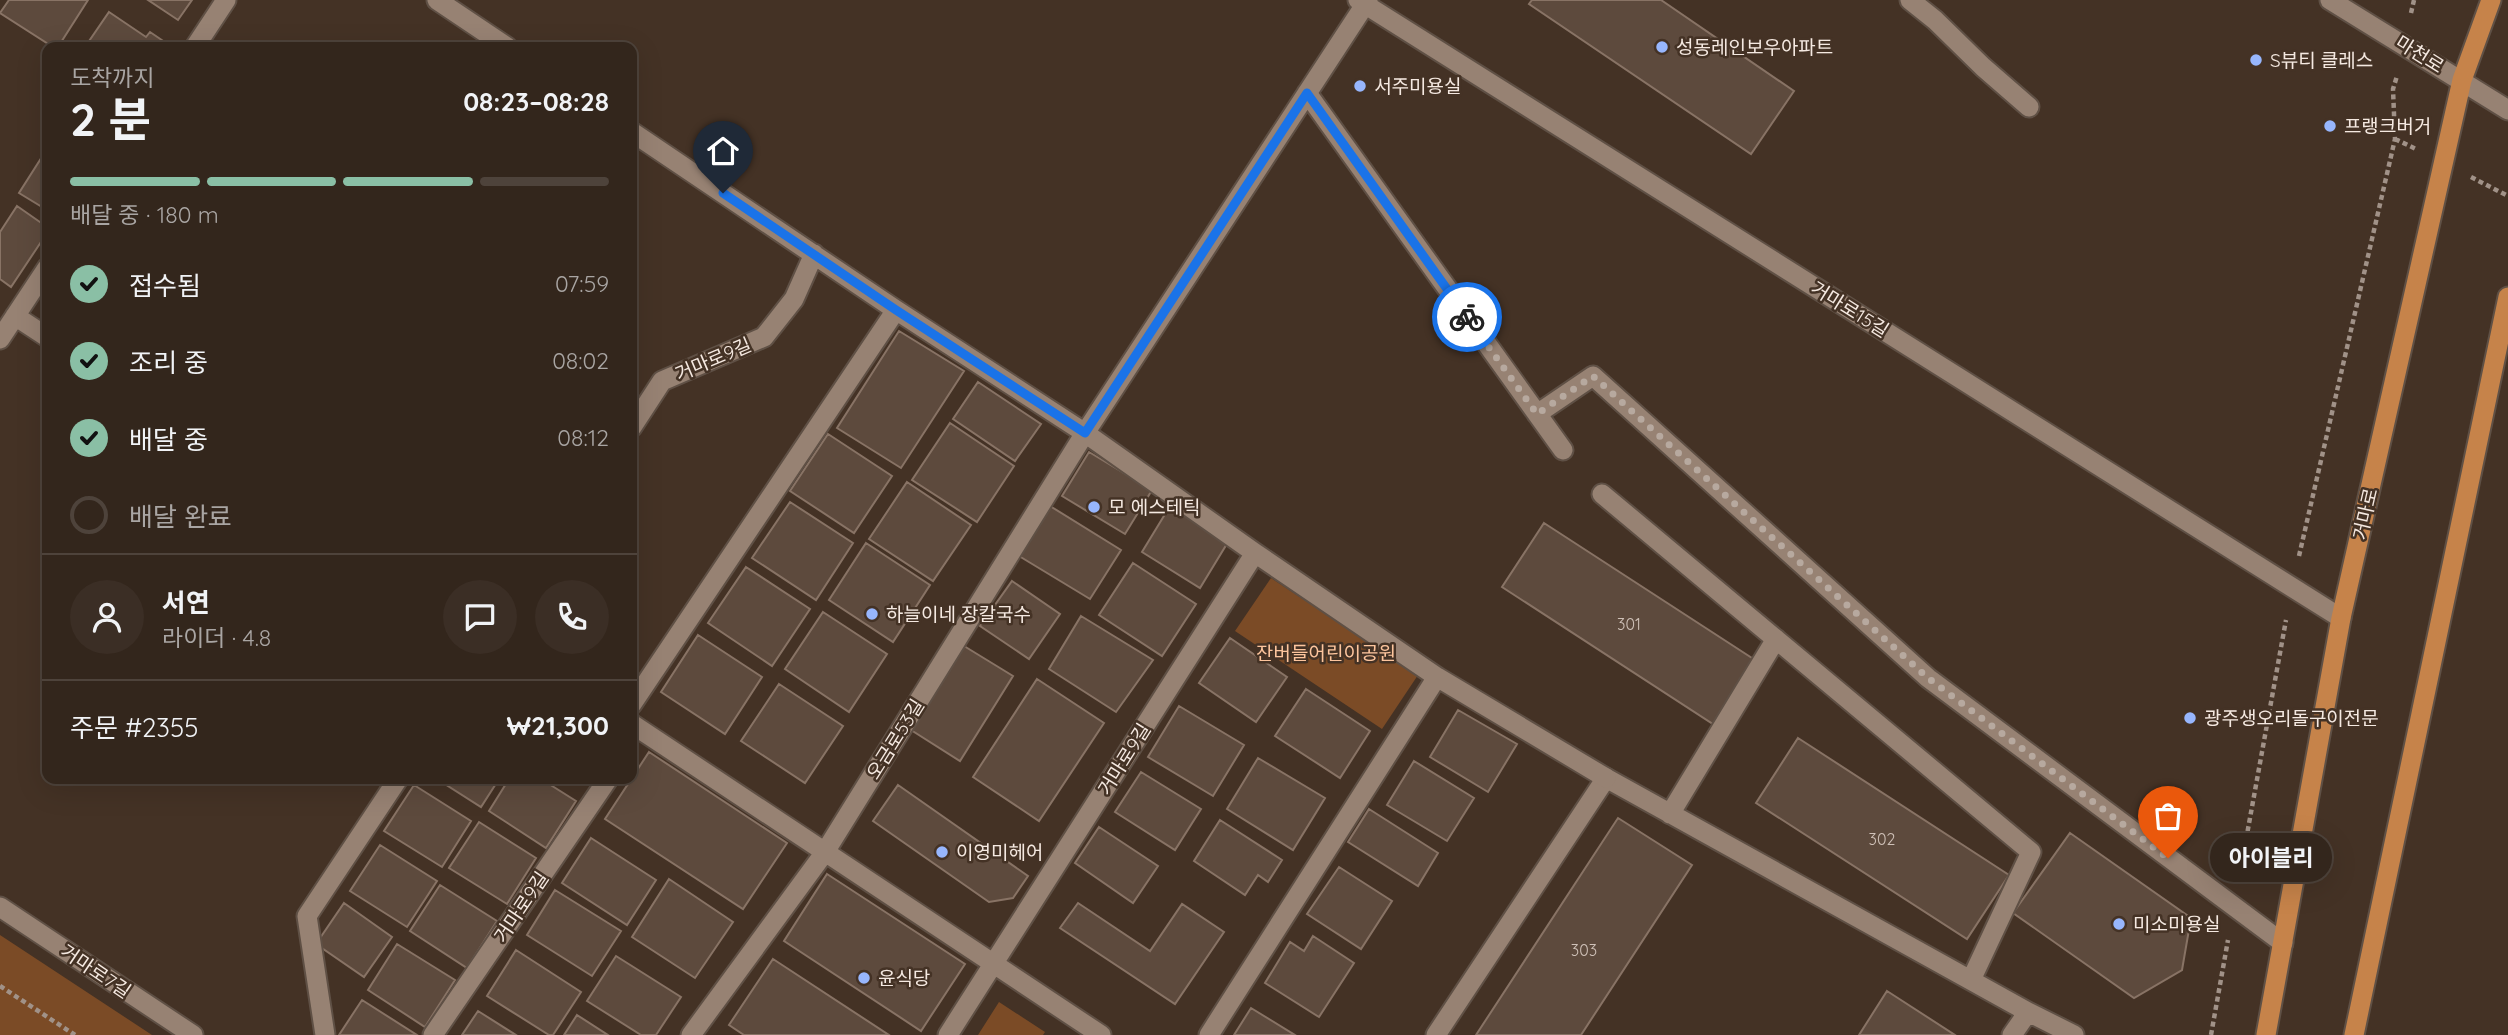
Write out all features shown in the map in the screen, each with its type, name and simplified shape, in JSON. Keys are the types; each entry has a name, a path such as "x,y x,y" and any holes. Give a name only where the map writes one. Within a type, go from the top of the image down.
{"main road":[{"name":"거마로","path":"2266,1035 2341,618 2462,80 2491,0"},
{"path":"2354,1035 2508,297"}],"street":[{"path":"198,42 226,0"},
{"path":"437,0 500,42"},
{"path":"1910,0 2029,107"},
{"name":"마천로","path":"2330,0 2508,110"},
{"name":"오금로53길","path":"691,1035 825,852 1085,433 1307,93 1363,1"},
{"name":"거마로15길","path":"1363,1 2341,618"},
{"path":"1307,93 1563,450"},
{"path":"637,135 896,310 1085,433 1437,677 1606,778 2074,1035"},
{"name":"거마로9길","path":"637,420 662,381 764,337 794,299 814,254"},
{"path":"0,339 42,276"},
{"path":"637,697 896,310"},
{"path":"15,316 42,335"},
{"path":"1537,414 1593,376 1928,678 2283,943"},
{"path":"1602,494 2031,852 1971,980"},
{"name":"거마로9길","path":"948,1035 1255,553"},
{"path":"1671,814 1776,639"},
{"path":"1209,1035 1437,677"},
{"path":"637,734 825,852 1101,1035"},
{"path":"1436,1035 1606,778"},
{"path":"325,1035 307,916 395,784"},
{"name":"거마로9길","path":"433,1035 605,784"},
{"name":"거마로7길","path":"0,907 193,1035"},
{"path":"2012,1035 2028,1012"}],"path":[{"path":"0,986 75,1035"}],"green space":[{"name":"잔버들어린이공원","path":"1271,578 1418,675 1382,729 1235,631"},
{"path":"0,935 152,1035 0,1035"},
{"path":"999,1002 1045,1032 1043,1035 978,1035"}],"building":[{"path":"9,0 88,0 61,42 45,42 0,13"},
{"path":"148,0 192,0 178,20"},
{"name":"성동레인보우아파트","path":"1532,0 1661,0 1794,91 1751,154 1529,4"},
{"path":"109,12 146,37 150,32 165,42 88,42"},
{"path":"42,157 42,207 19,193"},
{"path":"17,206 42,224 42,240 11,287 0,279 0,232"},
{"path":"899,331 964,371 901,468 837,428"},
{"path":"978,382 1041,424 1015,461 953,419"},
{"path":"950,423 1014,466 977,522 912,480"},
{"path":"828,434 892,476 854,533 790,491"},
{"path":"1089,452 1152,490 1125,534 1062,496"},
{"path":"907,482 971,525 933,581 869,539"},
{"path":"790,502 853,543 816,600 752,558"},
{"path":"1050,506 1121,550 1090,599 1019,556"},
{"path":"1170,506 1228,542 1200,588 1142,552"},
{"path":"1544,523 1755,660 1713,724 1502,587"},
{"path":"866,543 930,585 893,642 829,600"},
{"path":"1133,563 1196,604 1162,656 1099,615"},
{"path":"746,567 810,609 772,666 708,623"},
{"path":"1012,581 1060,614 1029,659 980,626"},
{"path":"823,612 887,654 849,712 785,669"},
{"path":"1081,616 1153,660 1116,712 1049,669"},
{"path":"698,635 762,677 725,734 661,692"},
{"path":"1230,638 1287,677 1256,722 1199,683"},
{"path":"964,646 1013,676 960,761 911,730"},
{"path":"1037,679 1104,723 1039,821 973,777"},
{"path":"779,684 843,726 805,783 741,741"},
{"path":"1306,689 1370,731 1340,778 1275,736"},
{"path":"1179,706 1244,745 1213,796 1148,757"},
{"path":"1458,710 1517,744 1488,792 1430,757"},
{"path":"1798,738 2009,875 1967,939 1756,803"},
{"path":"649,752 787,843 743,909 605,819 628,784 637,784 637,770"},
{"path":"1258,758 1325,798 1293,850 1227,809"},
{"path":"1414,761 1474,798 1447,841 1387,805"},
{"path":"1141,772 1201,809 1175,850 1115,812"},
{"path":"445,784 496,784 481,807"},
{"path":"506,784 549,784 576,801 546,848 489,811"},
{"path":"414,785 471,821 442,867 384,831"},
{"path":"898,785 1028,876 1013,898 989,902 873,821"},
{"path":"1369,809 1438,853 1418,886 1348,842"},
{"path":"1618,818 1692,865 1581,1035 1476,1035"},
{"path":"1220,820 1282,860 1268,882 1258,875 1245,895 1194,861"},
{"path":"479,822 536,858 507,904 449,868"},
{"path":"1099,827 1158,866 1133,903 1075,863"},
{"path":"2070,833 2191,918 2182,970 2134,998 2013,913"},
{"path":"591,838 656,880 627,925 562,883"},
{"path":"380,845 437,881 407,927 350,891"},
{"path":"1339,867 1392,901 1361,949 1307,914"},
{"path":"827,874 965,964 921,1031 784,941"},
{"path":"669,879 733,922 695,978 632,937"},
{"path":"440,885 497,921 467,968 410,931"},
{"path":"555,890 621,931 592,976 527,935"},
{"path":"344,903 392,937 364,977 316,944"},
{"path":"1078,903 1150,951 1182,904 1224,932 1175,1004 1060,928"},
{"path":"1313,936 1354,963 1319,1017 1265,983 1290,942 1304,951"},
{"path":"397,944 455,980 425,1027 368,990"},
{"path":"516,950 581,992 553,1035 487,996"},
{"path":"616,956 681,997 656,1035 641,1035 587,1001"},
{"path":"773,959 889,1035 744,1035 729,1025"},
{"path":"1887,991 1955,1035 1859,1035"},
{"path":"362,1000 417,1035 339,1035"},
{"path":"1251,1008 1295,1035 1234,1035"},
{"path":"478,1011 516,1035 462,1035"},
{"path":"577,1015 608,1035 564,1035"}],"way so far":[{"path":"1467,317 1537,414 1593,376 1928,678 2168,858"}],"place":[{"name":"성동레인보우아파트","path":"1662,47"},
{"name":"S뷰티 클레스","path":"2256,60"},
{"name":"서주미용실","path":"1360,86"},
{"name":"프랭크버거","path":"2330,126"},
{"name":"모 에스테틱","path":"1094,507"},
{"name":"하늘이네 장칼국수","path":"872,614"},
{"name":"광주생오리돌구이전문","path":"2190,718"},
{"name":"이영미헤어","path":"942,852"},
{"name":"아이블리","path":"2168,858"},
{"name":"미소미용실","path":"2119,924"},
{"name":"윤식당","path":"864,978"}],"route":[{"path":"723,193 1085,433 1307,93 1467,317"}]}
